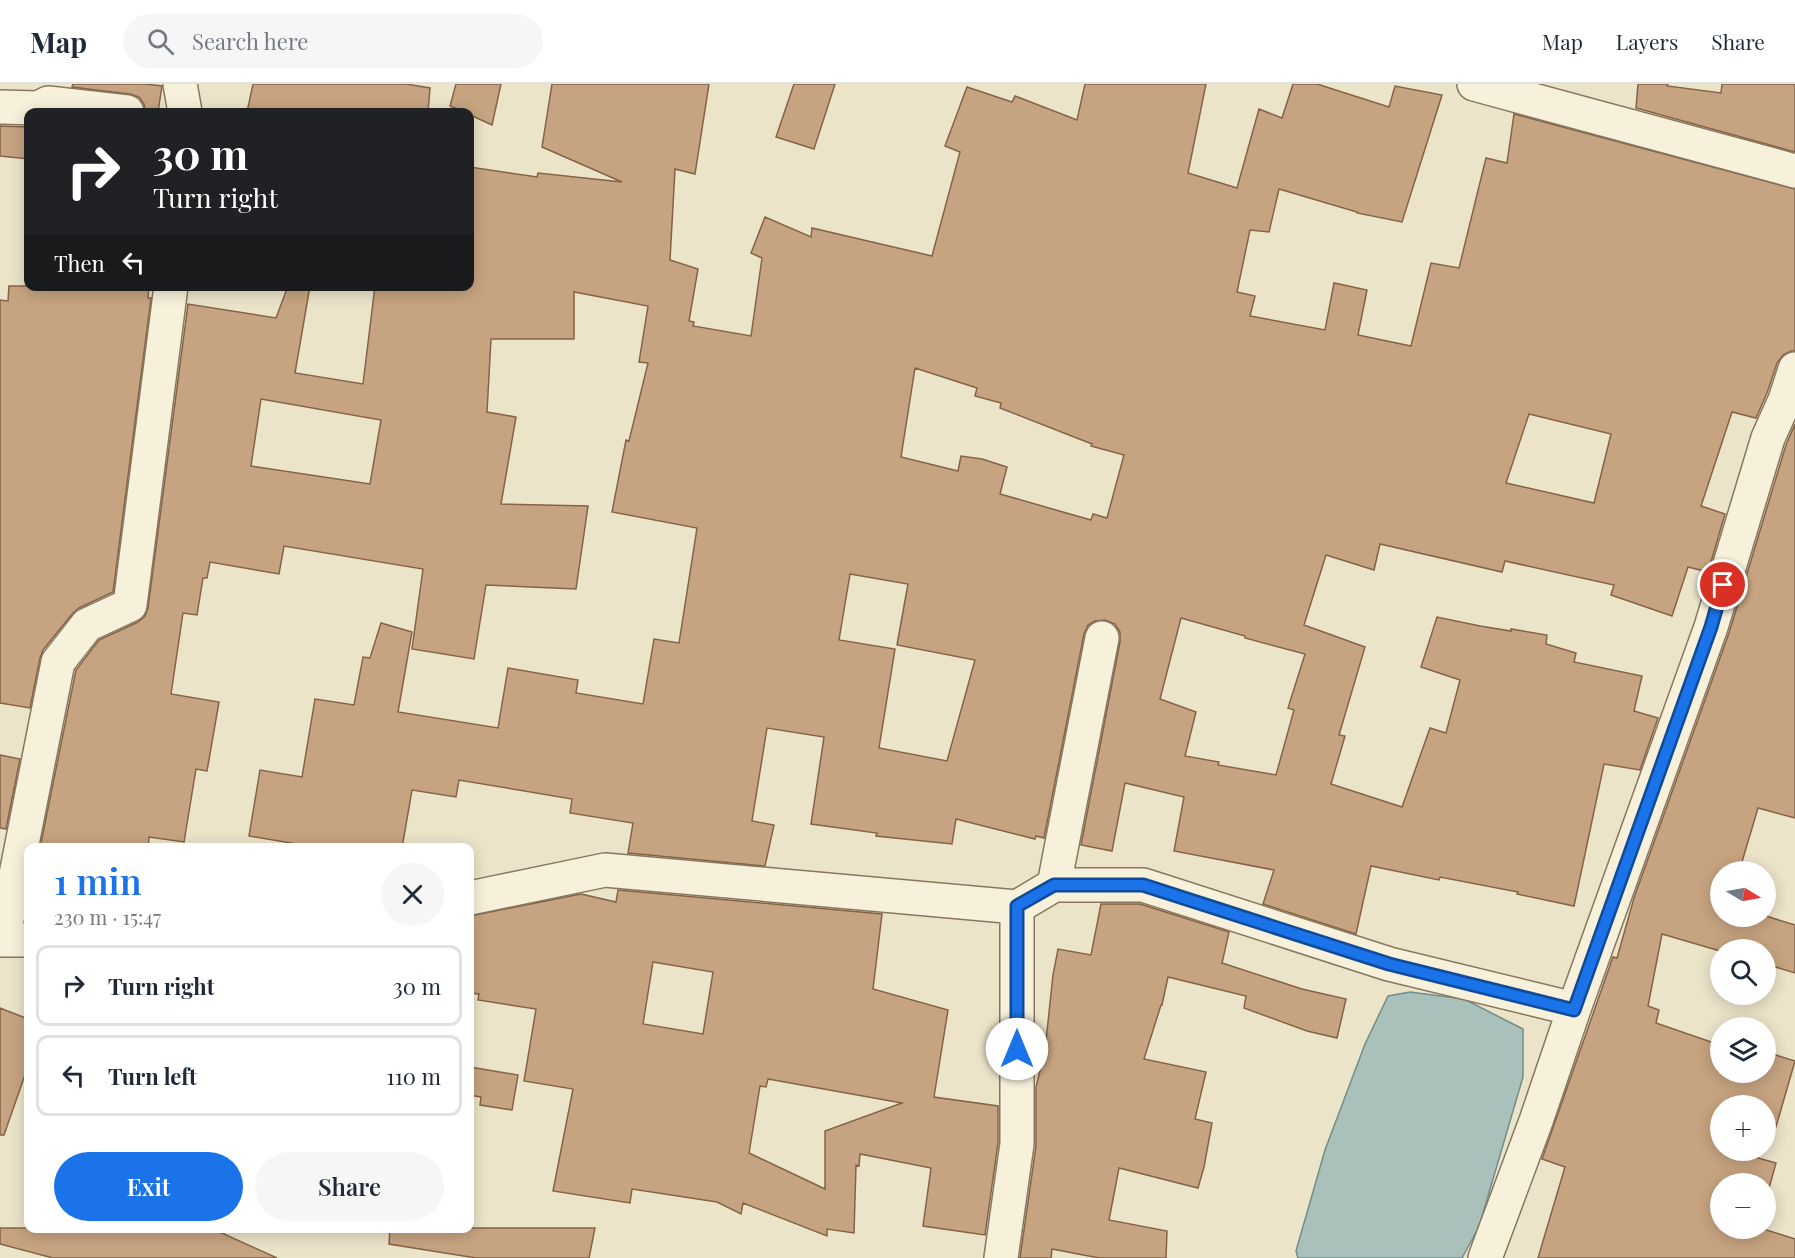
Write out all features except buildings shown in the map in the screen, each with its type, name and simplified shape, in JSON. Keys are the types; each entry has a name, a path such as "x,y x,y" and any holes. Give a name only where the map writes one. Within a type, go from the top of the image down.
{"street":[{"path":"180,84 184,108"},
{"path":"1474,84 1795,171"},
{"path":"0,107 38,108 48,103 92,108"},
{"path":"27,843 58,662 87,625 130,605 170,291"},
{"path":"1485,1258 1536,1122 1711,627 1768,438 1785,400 1795,369"},
{"path":"1054,885 1102,638"},
{"path":"10,940 24,859"},
{"path":"474,897 604,870 1017,906 1054,885 1143,885 1389,964 1574,1010"},
{"path":"1001,1258 1017,1144 1017,906"}],"water":[{"path":"1410,992 1464,999 1523,1029 1523,1077 1479,1227 1462,1258 1298,1258 1296,1251 1325,1150 1365,1044 1388,996"}],"route":[{"path":"1017,1049 1017,906 1054,885 1143,885 1389,964 1574,1010 1711,627 1723,585"}]}
